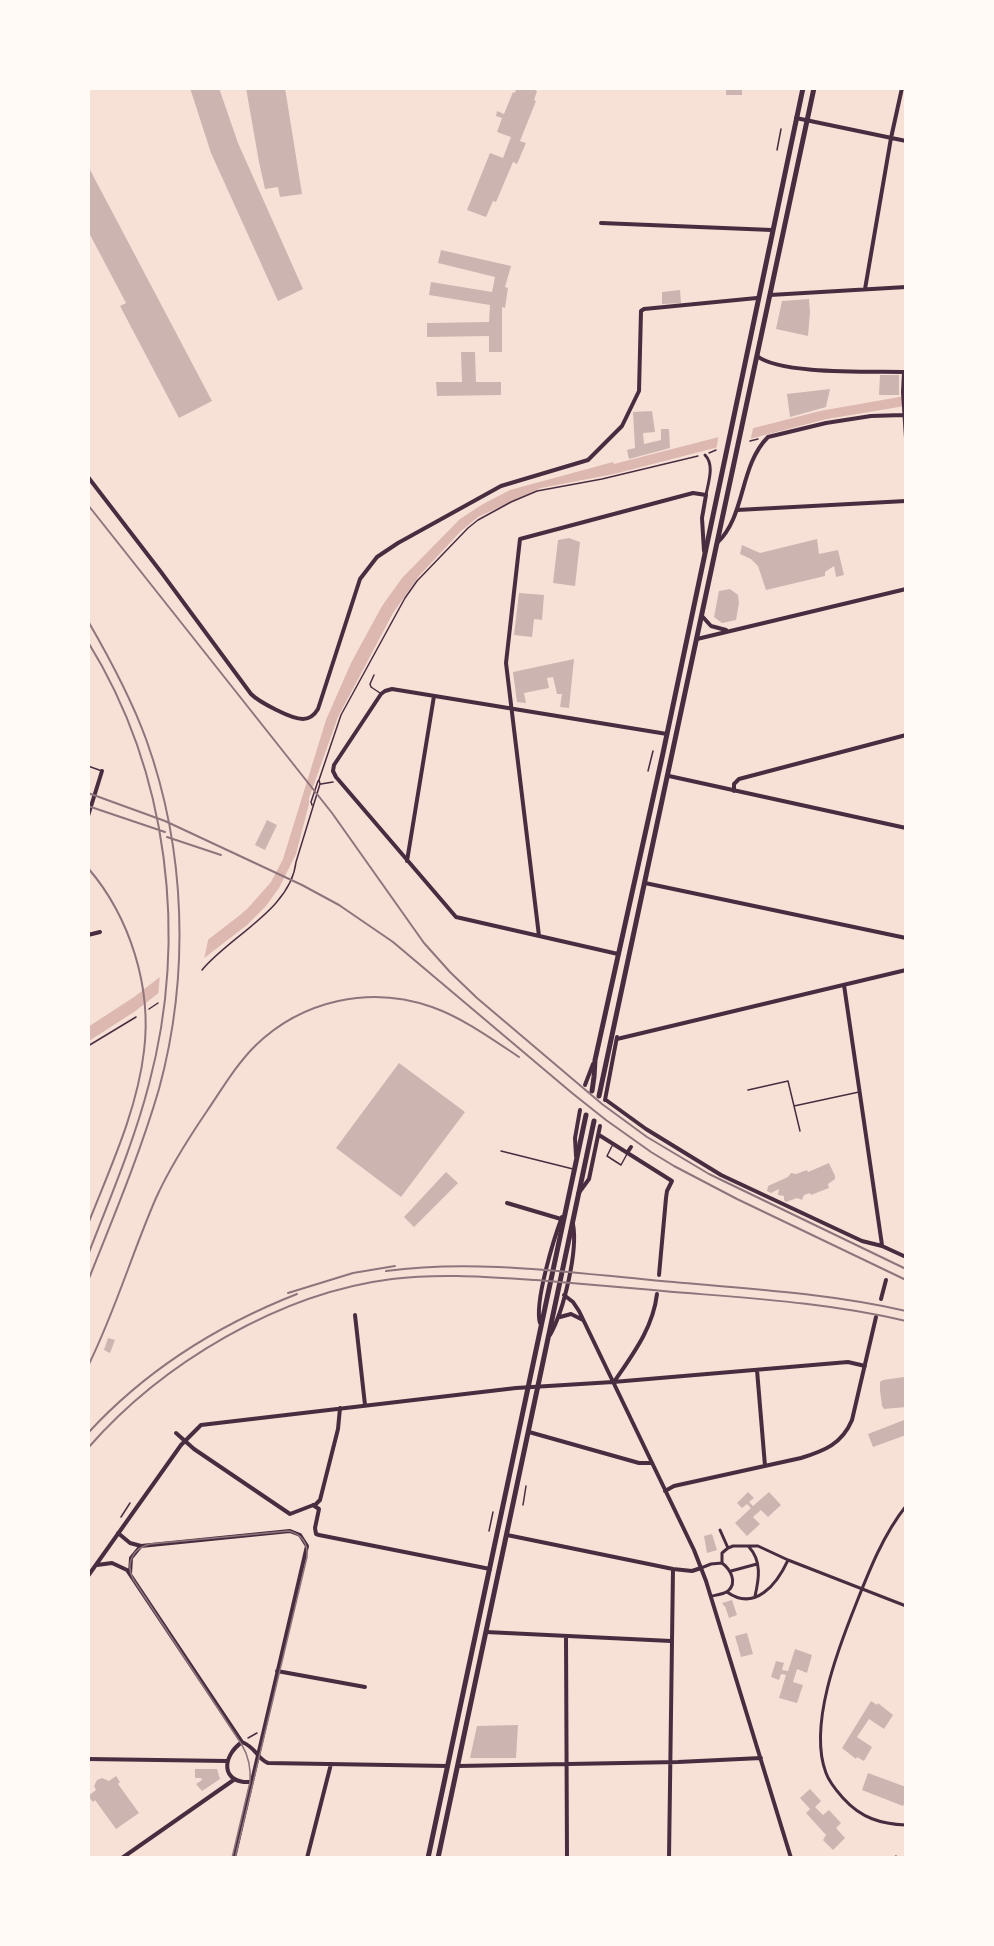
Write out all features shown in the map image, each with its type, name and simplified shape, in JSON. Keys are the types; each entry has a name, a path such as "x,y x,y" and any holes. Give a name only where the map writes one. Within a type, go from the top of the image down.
{"main road":[{"path":"592,1091 595,1060 667,734 803,88"},
{"path":"599,1096 814,88"},
{"path":"757,298 770,295"},
{"path":"634,880 645,883"},
{"path":"618,954 630,957"},
{"path":"428,1857 586,1115"},
{"path":"438,1857 594,1121"},
{"path":"448,1766 458,1766"},
{"path":"439,1808 448,1811"}],"street":[{"path":"865,289 902,88"},
{"path":"796,118 906,141"},
{"path":"601,223 772,230"},
{"path":"770,295 906,287"},
{"path":"88,477 251,694 266,705 301,719 310,717 318,709 360,579 377,557 416,532 504,484 588,460 621,428 640,388 640,315 642,310 757,298"},
{"path":"757,356 768,363 789,368 905,372 903,412 906,438"},
{"path":"716,543 724,535 737,510 748,470 768,437 855,418 903,412"},
{"path":"703,563 702,518 711,466 705,455"},
{"path":"539,936 506,663 520,539 690,494 706,495"},
{"path":"737,510 906,501"},
{"path":"697,639 905,591"},
{"path":"702,616 714,627 733,631"},
{"path":"618,954 456,917 337,778 333,768 381,694 392,688 667,734"},
{"path":"407,862 434,696"},
{"path":"734,790 734,784 739,779 906,735"},
{"path":"88,816 102,771"},
{"path":"669,776 906,828"},
{"path":"645,883 906,938"},
{"path":"88,934 100,932"},
{"path":"617,1039 906,970"},
{"path":"844,985 882,1246"},
{"path":"613,1032 617,1039 605,1100 642,1128 727,1178 862,1241 882,1246 895,1254 906,1257"},
{"path":"585,1085 595,1060"},
{"path":"577,1158 575,1138 580,1110"},
{"path":"578,1195 589,1179 600,1126"},
{"path":"599,1135 672,1181 666,1198 659,1275"},
{"path":"619,1148 622,1142"},
{"path":"627,1153 631,1148"},
{"path":"507,1203 561,1220"},
{"path":"542,1326 539,1319 540,1300 551,1251 566,1208"},
{"path":"546,1344 559,1317 575,1244 572,1220"},
{"path":"881,1299 886,1280"},
{"path":"613,1382 648,1329 655,1312 657,1294"},
{"path":"564,1295 576,1305 584,1320 701,1568 712,1596 791,1857"},
{"path":"559,1317 571,1314 584,1320"},
{"path":"355,1315 365,1405"},
{"path":"665,1491 674,1486 815,1454 837,1442 852,1420 876,1317"},
{"path":"88,1576 186,1440 201,1425 529,1388 848,1362 865,1366"},
{"path":"757,1370 765,1466"},
{"path":"176,1433 194,1449 288,1513 318,1503 321,1498 338,1429 340,1408"},
{"path":"529,1432 641,1464 652,1463"},
{"path":"313,1505 319,1510 315,1531 319,1535 490,1569"},
{"path":"906,1506 890,1529 841,1641 824,1704 822,1756 829,1781 858,1812 878,1821 906,1825"},
{"path":"720,1530 728,1548"},
{"path":"118,1533 130,1543 141,1546 286,1531 296,1533 303,1539 308,1550 263,1729 259,1755 234,1857"},
{"path":"507,1535 673,1569 692,1570 722,1563 731,1571 732,1584 727,1592 712,1596"},
{"path":"722,1563 722,1553 728,1548 740,1545 758,1546 906,1606"},
{"path":"130,1575 130,1558 141,1546"},
{"path":"749,1547 756,1557 759,1574 755,1596"},
{"path":"727,1592 742,1599 755,1596 773,1586 788,1560"},
{"path":"96,1565 115,1564 124,1568 130,1575 242,1742 252,1747 262,1761 268,1763 448,1766"},
{"path":"731,1571 757,1564"},
{"path":"669,1857 673,1569"},
{"path":"486,1632 672,1641"},
{"path":"566,1636 567,1857"},
{"path":"277,1671 365,1687"},
{"path":"242,1742 232,1751 227,1761 229,1771 235,1779 252,1782"},
{"path":"458,1766 761,1758"},
{"path":"88,1759 227,1761"},
{"path":"307,1857 331,1764"},
{"path":"122,1857 235,1779"}],"lane":[{"path":"374,675 371,687 381,694"},
{"path":"88,766 102,771"},
{"path":"748,1090 788,1080 800,1131"},
{"path":"794,1106 860,1092"},
{"path":"613,1144 607,1156 621,1165 627,1153"},
{"path":"501,1150 574,1170"}],"path":[{"path":"777,150 781,129"},
{"path":"312,805 311,802 341,715 394,616 417,581 468,528 511,502 537,491 602,479 705,455 716,450"},
{"path":"648,771 653,751"},
{"path":"202,970 286,891 294,874 312,805 320,784 319,780"},
{"path":"320,784 333,782"},
{"path":"149,1009 158,1004"},
{"path":"88,1046 136,1017"},
{"path":"523,1505 526,1486"},
{"path":"121,1516 130,1503"},
{"path":"489,1531 493,1512"},
{"path":"242,1742 263,1729"}],"shaded area":[{"path":"905,396 905,406 827,419 614,474 541,488 478,517 461,531 419,576 393,613 338,717 309,798 296,854 279,888 266,906 247,925 134,1012 89,1041 88,1027 134,997 240,915 271,882 283,859 326,720 351,663 382,606 402,578 460,519 510,490 820,411"}],"pier":[{"path":"754,424 750,442 716,450 719,434"},
{"path":"209,936 203,964 158,997 160,974"}],"building":[{"path":"190,88 219,88 238,143 303,289 278,301 211,153"},
{"path":"246,88 285,88 302,194 280,197 278,187 265,189"},
{"path":"516,88 532,88 537,91 534,100 536,101 520,141 526,143 517,164 513,162 496,202 493,201 486,217 467,210 490,153 503,158 511,137 497,132 502,118 496,116 497,111 504,114"},
{"path":"726,88 742,88 742,95 726,95"},
{"path":"88,166 212,401 179,418 120,306 126,303 88,231"},
{"path":"441,250 511,266 505,287 508,288 505,308 502,307 502,352 489,352 489,336 427,337 427,323 489,322 490,305 429,295 431,282 492,292 495,277 438,263"},
{"path":"680,290 681,303 662,304 662,292"},
{"path":"809,299 808,336 776,329 782,301"},
{"path":"461,352 475,352 476,382 501,382 501,395 437,396 436,382 462,382"},
{"path":"880,375 899,375 899,395 879,395"},
{"path":"830,389 826,407 790,417 787,394"},
{"path":"652,411 655,432 643,433 644,444 661,440 661,429 669,429 670,448 629,459 627,450 635,448 633,412"},
{"path":"569,538 580,542 575,586 553,583 558,540"},
{"path":"817,539 819,554 838,550 844,575 836,577 834,566 825,572 825,576 766,590 758,566 751,559 740,554 742,545 760,553"},
{"path":"730,589 738,595 736,620 722,623 714,617 719,591"},
{"path":"519,593 544,595 542,620 534,619 532,637 514,635"},
{"path":"574,659 569,708 560,707 562,694 557,694 553,677 547,678 549,688 524,693 526,703 517,702 513,672"},
{"path":"267,820 277,825 265,850 255,845"},
{"path":"399,1063 465,1112 401,1197 336,1148"},
{"path":"829,1163 835,1179 828,1184 829,1188 811,1195 810,1193 804,1195 802,1200 797,1198 786,1202 784,1196 778,1195 779,1189 771,1193 767,1191 768,1186 788,1177 791,1173 796,1174 807,1170 808,1172"},
{"path":"446,1172 458,1183 414,1227 404,1217"},
{"path":"108,1338 115,1340 110,1353 104,1350"},
{"path":"906,1378 906,1407 884,1409 880,1382"},
{"path":"904,1420 906,1435 873,1447 868,1434"},
{"path":"748,1492 754,1498 749,1502 753,1506 769,1492 781,1505 768,1517 761,1510 753,1517 760,1524 747,1536 735,1523 751,1508 747,1504 742,1508 737,1503"},
{"path":"712,1534 717,1550 707,1553 704,1536"},
{"path":"732,1600 737,1615 729,1618 722,1603"},
{"path":"747,1633 753,1654 741,1657 735,1636"},
{"path":"795,1649 812,1655 807,1673 797,1669 793,1682 803,1685 797,1703 779,1698 786,1675 781,1674 779,1680 771,1677 776,1661 784,1663 782,1670 788,1671"},
{"path":"871,1701 877,1705 878,1703 893,1715 884,1729 869,1719 857,1737 872,1747 864,1761 857,1757 856,1759 842,1748"},
{"path":"518,1725 516,1758 470,1758 477,1726"},
{"path":"195,1769 217,1769 220,1779 202,1791 196,1784 202,1780 195,1778"},
{"path":"868,1773 906,1787 906,1800 903,1806 862,1790"},
{"path":"116,1776 120,1782 118,1784 139,1813 116,1829 95,1800 93,1802 88,1796 96,1790 94,1786 97,1780 102,1778 109,1781"},
{"path":"810,1789 821,1801 815,1807 823,1815 829,1810 841,1823 836,1828 845,1838 833,1850 823,1840 826,1835 806,1813 810,1809 800,1798"}],"tram line":[{"path":"232,1858 250,1782 250,1768 246,1754 133,1579 130,1562 139,1549 150,1544 289,1531 304,1541 307,1557 235,1858"}],"railway":[{"path":"88,505 332,813 424,943 477,998 602,1104 647,1137 709,1174 906,1269"},
{"path":"88,621 112,664 146,739 169,824 176,868 179,913 176,1002 159,1089 135,1162 88,1281"},
{"path":"88,642 115,693 137,746 153,801 164,857 168,914 167,971 161,1028 149,1084 129,1149 88,1255"},
{"path":"88,793 165,821 302,885 339,905 393,942 572,1093 651,1152 737,1199 906,1280"},
{"path":"88,806 165,832"},
{"path":"167,837 221,855"},
{"path":"88,868 116,908 135,954 145,1002 146,1027 140,1073 129,1117 88,1224"},
{"path":"88,1366 107,1325 156,1198 173,1164 235,1069 248,1053 274,1030 294,1017 338,1001 385,997 409,1000 444,1012 477,1029 519,1057"},
{"path":"288,1293 353,1273 395,1266"},
{"path":"386,1271 452,1266 552,1270 811,1295 906,1311"},
{"path":"88,1448 151,1388 187,1361 226,1337 266,1316 308,1299 350,1287 392,1279 446,1276 536,1280 785,1302 846,1309 906,1321"},
{"path":"88,1433 134,1389 184,1352 239,1320 297,1294"}]}
